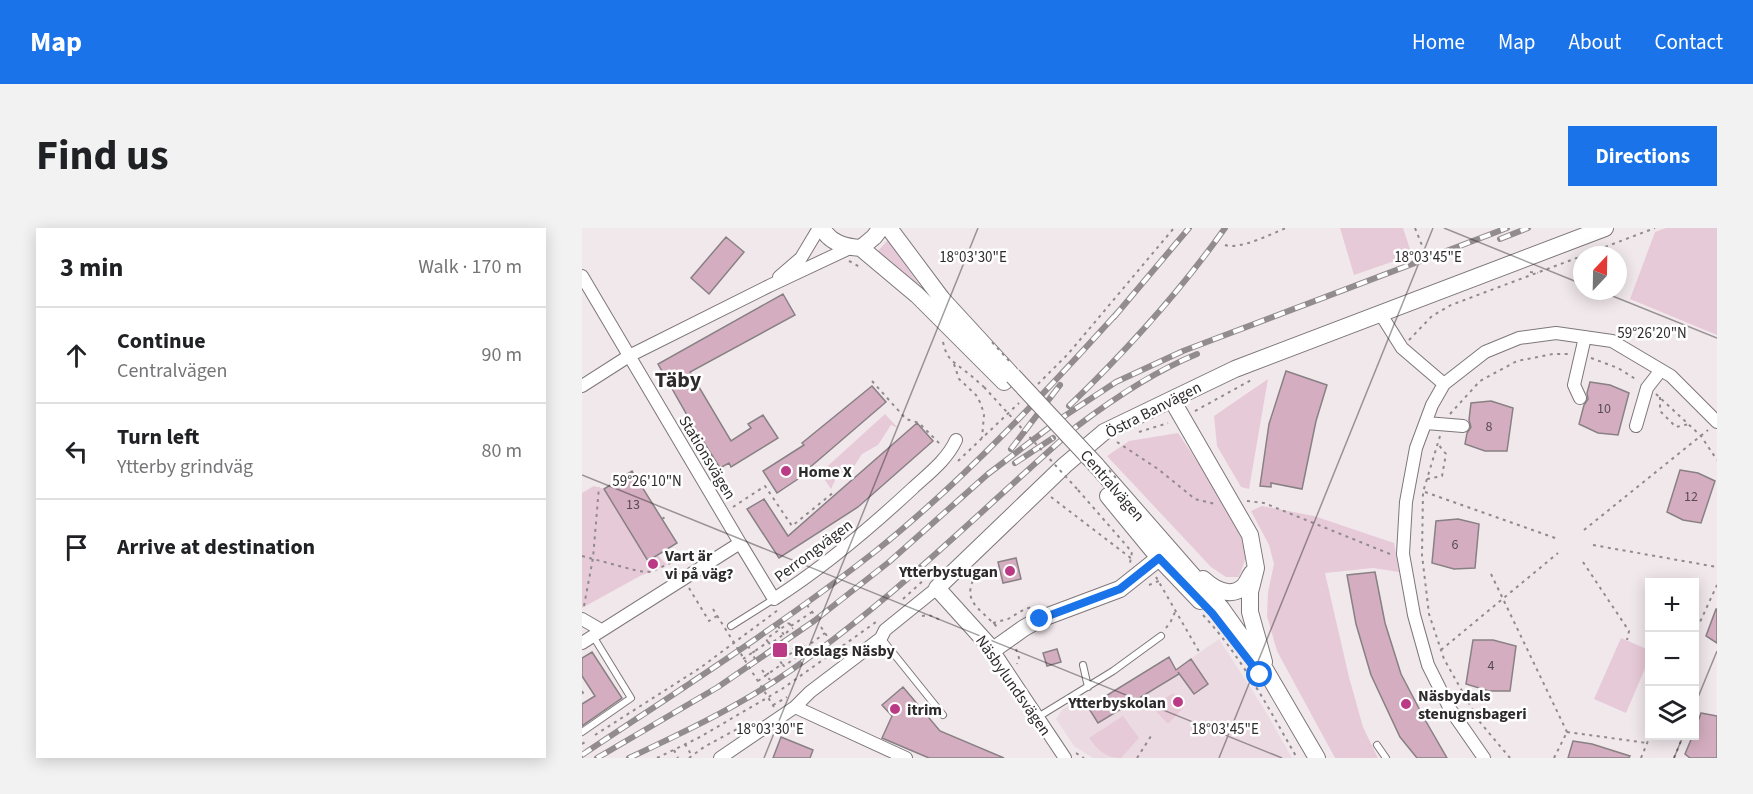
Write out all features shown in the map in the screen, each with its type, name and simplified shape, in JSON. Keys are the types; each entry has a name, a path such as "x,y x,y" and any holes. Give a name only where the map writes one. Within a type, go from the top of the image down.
{"street":[{"name":"Centralvägen","path":"821,228 826,235 841,246 917,295 1008,379"},
{"path":"769,286 801,258 821,228"},
{"path":"582,386 629,356 769,286 850,250 874,237 880,228"},
{"name":"Centralvägen","path":"889,228 942,299 1008,379 1165,555 1212,613 1260,675 1307,758"},
{"name":"Östra Banvägen","path":"720,758 795,707 810,692 881,638 885,630 932,582 1104,432 1235,369 1605,228"},
{"name":"Stationsvägen","path":"582,276 740,543"},
{"path":"1380,313 1402,348 1444,384"},
{"path":"1484,758 1450,709 1428,665 1414,615 1403,555 1406,502 1416,448 1432,405 1444,384 1485,352 1519,338 1556,333 1612,341 1671,376 1717,422"},
{"path":"1580,398 1574,385 1584,337"},
{"path":"1635,426 1647,388 1661,370"},
{"path":"1172,400 1250,535 1256,567 1250,592 1250,612 1266,671"},
{"path":"1426,423 1463,426"},
{"name":"Perrongvägen","path":"740,543 774,599 815,572 879,520 946,457 956,440"},
{"path":"583,613 592,636 740,543"},
{"name":"Centralvägen","path":"1165,555 1221,608 1266,671 1317,758"},
{"path":"993,650 1040,619 1120,589 1165,555 1214,589 1228,592 1242,588 1256,567"},
{"name":"Näsbylundsvägen","path":"932,582 993,650 1038,717 1069,754"},
{"path":"795,707 906,758"}],"lane":[{"path":"731,626 774,599"},
{"path":"582,732 631,698 592,636"},
{"path":"1038,717 1113,671 1161,636"},
{"path":"881,638 944,715"},
{"path":"1083,665 1088,687"},
{"path":"1377,744 1386,758"}],"path":[{"path":"1048,373 1068,354 1174,228"},
{"path":"1225,245 1230,247 1242,245 1286,228"},
{"path":"1415,228 1425,254"},
{"path":"1607,246 1655,228"},
{"path":"850,250 866,270"},
{"path":"1402,348 1432,316 1451,305 1573,259"},
{"path":"942,336 945,353 953,363 959,379 976,395 981,404 984,415 982,438"},
{"path":"1510,758 1479,721 1443,659 1429,615 1421,527 1424,492 1449,415 1480,381 1517,361 1553,354 1581,355 1618,368 1660,397 1701,436 1717,460"},
{"path":"953,363 964,369 984,387 1132,552 1132,559 1047,495"},
{"path":"872,381 906,419 920,423 944,448"},
{"path":"1660,397 1660,411 1676,427 1689,424"},
{"path":"1584,530 1717,422"},
{"path":"1114,440 1158,469 1195,499 1216,504"},
{"path":"1427,479 1442,476 1446,454 1438,444"},
{"path":"1046,470 1054,462"},
{"path":"1065,479 1086,469"},
{"path":"726,512 765,486 792,526 834,492"},
{"path":"583,613 593,558 599,487"},
{"path":"1424,492 1558,539"},
{"path":"1241,500 1264,503 1389,554 1403,555"},
{"path":"1593,545 1717,567"},
{"path":"1440,650 1558,553"},
{"path":"582,556 638,571 651,572 681,558 709,621 717,616"},
{"path":"984,562 969,587 970,597 1018,651 1019,671"},
{"path":"1583,562 1629,631 1627,640"},
{"path":"1491,574 1567,732"},
{"path":"1167,582 1159,581 1201,655"},
{"path":"903,598 932,582"},
{"path":"1697,632 1717,585"},
{"path":"807,605 816,617"},
{"path":"713,609 773,706 787,697"},
{"path":"1198,609 1233,652 1264,699 1297,758"},
{"path":"1161,636 1176,610"},
{"path":"743,659 768,642 770,644 812,612"},
{"path":"582,744 700,668 772,615"},
{"path":"657,758 663,757 782,689 878,620"},
{"path":"768,642 766,639 789,623 791,626"},
{"path":"778,626 786,638"},
{"path":"821,627 829,639"},
{"path":"758,681 807,650 805,648 825,633"},
{"path":"782,664 780,661 803,645 805,648"},
{"path":"748,646 755,659"},
{"path":"793,648 800,659"},
{"path":"762,670 770,680"},
{"path":"582,691 584,695 582,697"},
{"path":"685,744 690,757 739,728"},
{"path":"1567,732 1647,743"},
{"path":"1554,758 1567,732"},
{"path":"1137,758 1153,733"},
{"path":"1641,758 1648,740"},
{"path":"1674,758 1681,740"},
{"path":"674,750 678,758"},
{"path":"1069,754 1084,758"}],"shaded area":[{"path":"1340,228 1403,228 1412,255 1354,275"},
{"path":"1666,228 1717,228 1717,335 1630,299 1655,232"},
{"path":"888,240 920,286 877,252"},
{"path":"1268,379 1249,489 1241,487 1217,446 1214,416"},
{"path":"885,414 898,428 891,425 878,445 862,454 853,468 837,476 831,489 820,473"},
{"path":"1178,433 1218,492 1242,539 1246,557 1239,577 1226,577 1211,567 1107,456 1129,441"},
{"path":"594,486 604,489 648,561 658,555 667,565 640,576 582,608 582,493"},
{"path":"1262,506 1314,516 1394,543 1399,572 1373,568 1325,573 1363,727 1378,758 1335,758 1277,651 1267,616 1268,592 1274,564 1269,545 1251,511"},
{"path":"1621,638 1645,648 1645,668 1626,713 1594,699"},
{"name":"Ytterbyskolan","path":"1219,639 1263,707 1292,758 1093,758 1074,746 1056,719 1062,710 1080,698 1088,707 1169,657 1176,669"},
{"path":"1173,693 1184,707 1168,724 1152,707"},
{"path":"1123,716 1139,738 1121,758 1111,757 1099,750 1089,738"}],"building":[{"path":"726,237 744,252 709,294 691,278"},
{"path":"783,294 795,315 690,372 731,441 751,428 748,424 763,415 778,438 731,467 729,463 720,468 658,364"},
{"path":"1286,371 1327,385 1316,421 1302,489 1271,483 1271,487 1260,486 1269,424"},
{"path":"1590,382 1610,385 1629,393 1618,435 1598,433 1579,424 1588,399"},
{"path":"872,386 886,402 808,469 810,471 777,493 763,471 804,445 802,443"},
{"path":"1491,401 1513,408 1507,451 1485,451 1465,444 1471,427 1469,420 1471,403"},
{"path":"917,423 933,441 858,507 779,558 747,509 764,499 788,536"},
{"path":"1680,470 1698,473 1715,481 1701,523 1683,520 1667,512"},
{"path":"632,471 677,543 648,561 604,489"},
{"path":"1458,519 1479,524 1475,568 1454,569 1432,563 1436,521"},
{"name":"Ytterbystugan","path":"1016,558 1021,579 1003,583 998,562"},
{"path":"1375,572 1385,623 1401,674 1447,758 1417,758 1400,737 1371,675 1356,624 1347,575"},
{"path":"1717,609 1717,643 1706,636"},
{"path":"1473,640 1493,640 1516,646 1510,691 1489,691 1466,684"},
{"path":"1057,649 1061,662 1047,666 1043,653"},
{"path":"592,652 622,698 582,726 582,704 595,696 582,676 582,658"},
{"path":"1169,657 1176,670 1191,659 1208,684 1194,694 1178,672 1179,674 1098,723 1088,707"},
{"path":"903,687 940,731 1004,758 929,758 882,738 892,716 882,705"},
{"path":"1701,713 1717,716 1717,758 1690,758 1685,754 1691,740 1699,740"},
{"path":"781,737 813,750 810,758 773,758"},
{"path":"1573,741 1592,744 1630,756 1629,758 1568,758"}],"railway":[{"path":"1114,317 1189,228"},
{"path":"1069,406 1151,321 1225,228"},
{"path":"597,758 718,687 814,621 889,562 988,474 1063,417 1116,382 1183,351 1507,228"},
{"path":"1500,239 1528,228"},
{"path":"582,755 768,630 910,523 1032,405 1119,311"},
{"path":"629,758 742,701 818,651 931,558 1076,427 1134,387 1197,354"},
{"path":"1011,449 1060,385"},
{"path":"1015,463 1053,438"}],"place":[{"name":"Home X","path":"786,471"},
{"name":"Vart är vi på väg?","path":"653,564"},
{"name":"Ytterbystugan","path":"1010,571"},
{"name":"Roslags Näsby","path":"780,650"},
{"name":"Ytterbyskolan","path":"1178,702"},
{"name":"Näsbydals stenugnsbageri","path":"1406,704"},
{"name":"itrim","path":"895,709"}],"district":[{"name":"Täby","path":"678,379"}],"route":[{"path":"1040,619 1120,589 1159,558 1212,613 1260,675"}]}
